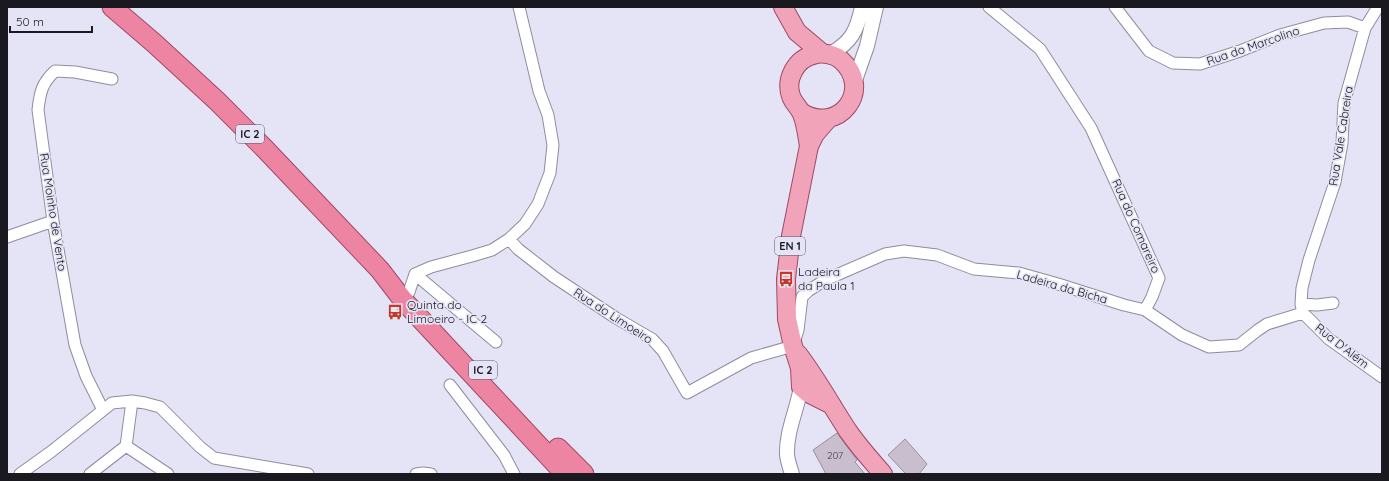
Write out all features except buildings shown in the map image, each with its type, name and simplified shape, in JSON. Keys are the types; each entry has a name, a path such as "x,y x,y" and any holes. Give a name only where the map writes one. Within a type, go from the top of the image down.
{"highway":[{"name":"IC 2","path":"112,7 217,100 337,223 380,270 403,300 565,474"},
{"name":"IC 2","path":"380,270 412,283 535,425 584,474"}],"main road":[{"path":"783,7 797,32 826,54 839,58 847,65 852,73 854,93 848,105 838,115 829,118 814,118 801,112 794,104 790,91 791,76 795,68 802,60 811,55 826,54"},
{"path":"795,68 798,46 797,32"},
{"name":"EN 1","path":"801,112 807,132 809,146"},
{"name":"EN 1","path":"829,118 815,134 809,146 791,236 786,279 787,319 792,346 800,368 801,387 808,393 829,404"},
{"name":"EN 1","path":"792,346 820,384 829,404 861,449 883,474"}],"street":[{"path":"496,342 412,283 431,267 492,250 509,239 525,224 538,204 550,173 553,145 548,115 539,92 519,7"},
{"path":"826,54 847,43 854,33 862,7"},
{"path":"854,83 867,46 876,7"},
{"name":"Rua do Comareiro","path":"989,7 1040,49 1091,128 1159,278 1152,297 1145,310"},
{"name":"Rua do Marcolino","path":"1115,7 1149,51 1173,63 1200,64 1240,51 1280,35 1324,23 1348,22 1365,28"},
{"name":"Rua Vale Cabreira","path":"1302,308 1302,288 1309,260 1335,182 1342,143 1344,103 1365,28 1378,7"},
{"name":"Rua Moinho de Vento","path":"103,410 86,376 75,345 53,221 38,110 40,93 46,79 55,71 75,72 112,79"},
{"path":"7,237 53,221"},
{"name":"Rua do Limoeiro","path":"509,239 518,249 554,277 616,318 652,339 663,351 687,393 751,358 792,346"},
{"name":"Ladeira da Bicha","path":"792,346 798,330 802,297 808,291 825,280 885,254 904,251 937,255 974,269 1019,273 1145,310"},
{"path":"1145,310 1182,335 1209,347 1239,345 1267,324 1302,308 1333,303"},
{"name":"Rua D'Além","path":"1302,308 1329,339 1382,377"},
{"path":"792,474 787,456 789,432 801,387 807,384 820,384"},
{"path":"450,385 504,455 514,474"},
{"path":"90,474 126,446 132,401"},
{"path":"20,474 52,451 112,403 132,401 145,402 160,407 200,447 214,458 308,474"},
{"path":"795,411 808,406 829,404"},
{"path":"126,446 168,474"},
{"path":"416,474 423,472 431,474"}],"place":[{"name":"Ladeira da Paula 1","path":"786,279"},
{"name":"Quinta do Limoeiro - IC 2","path":"395,312"}]}
